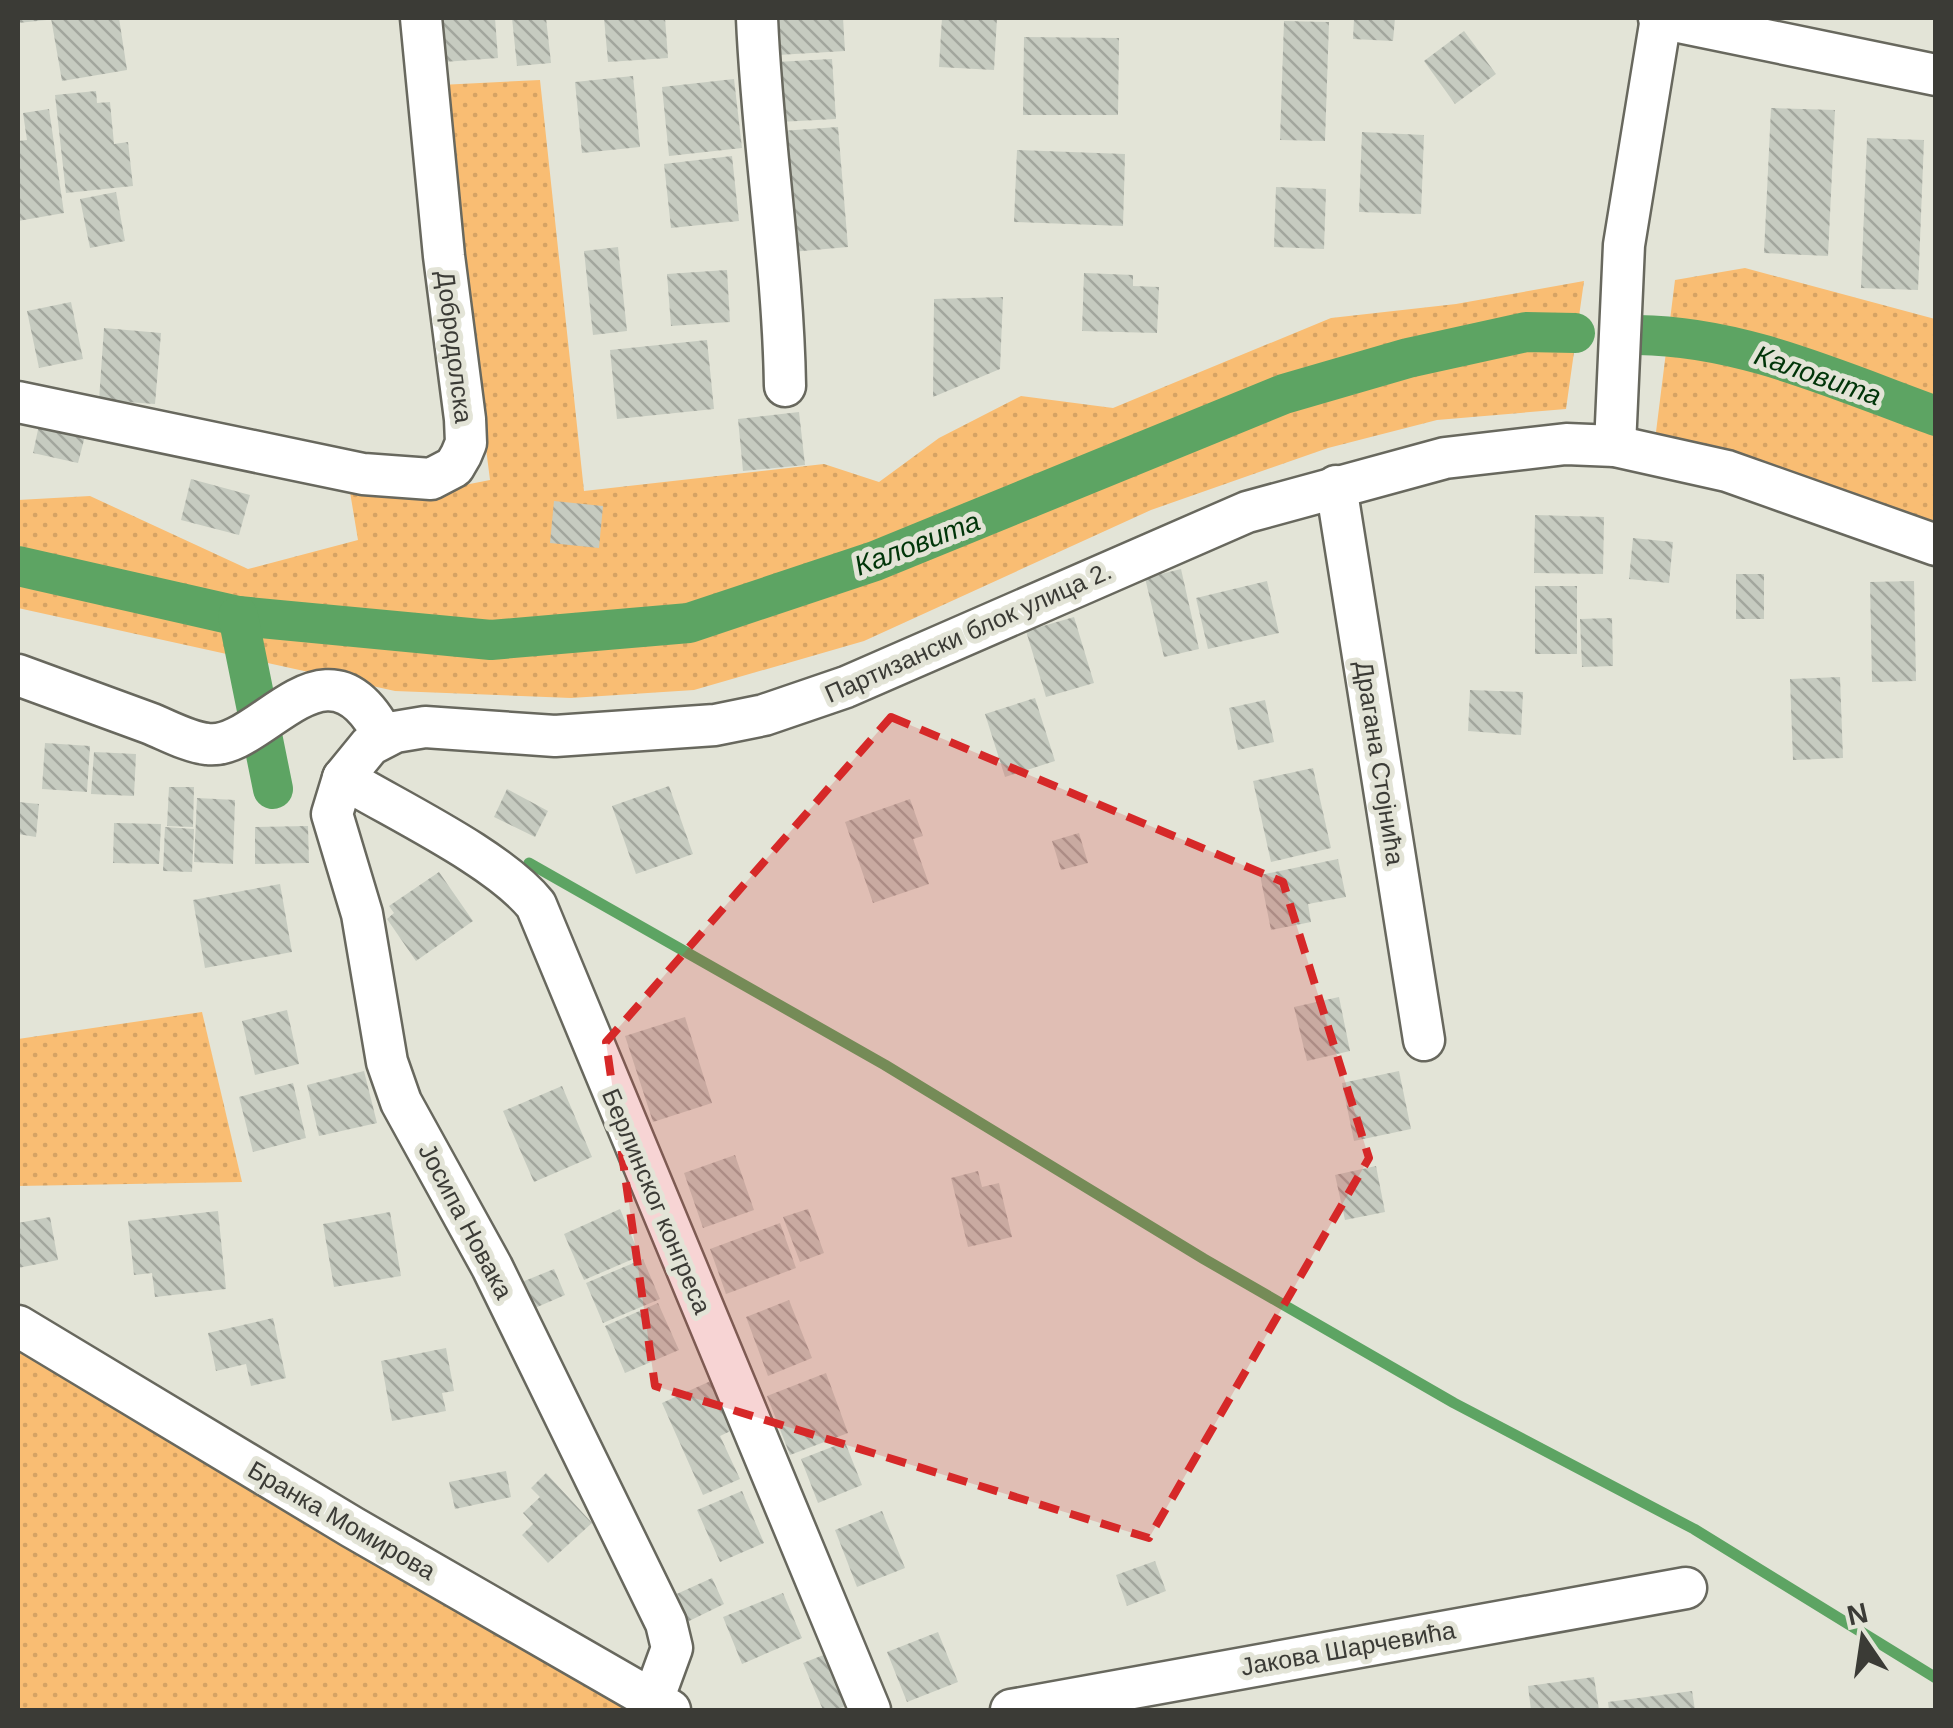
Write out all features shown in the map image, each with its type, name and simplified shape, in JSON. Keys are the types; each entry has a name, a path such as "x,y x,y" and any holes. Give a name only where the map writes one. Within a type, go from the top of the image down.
{"street":[{"name":"Добродолска","path":"18,402 363,474 431,479 454,467 466,443 466,419 444,256 422,18"},
{"path":"758,18 763,131 784,311 786,386"},
{"path":"1616,446 1624,245 1660,18 1936,76"},
{"name":"Партизански блок улица 2.","path":"384,737 425,727 572,735 715,725 764,715 846,687 1247,512 1445,458 1566,444 1616,446 1727,471 1936,545"},
{"name":"Драгана Стојнића","path":"1336,486 1424,1040"},
{"path":"18,675 204,744 217,744 245,732 310,693 333,692 370,713 384,737 358,756 343,778"},
{"name":"Јосипа Новака","path":"343,778 334,798 334,829 362,914 387,1062 401,1102 492,1267 666,1623 672,1648 661,1705"},
{"name":"Берлинског конгреса","path":"343,778 497,872 536,905 870,1710"},
{"name":"Бранка Момирова","path":"18,1326 352,1527 661,1705"},
{"name":"Јакова Шарчевића","path":"1011,1710 1686,1588"}],"highlighted area":[{"path":"891,717 1283,882 1369,1158 1149,1538 655,1386 606,1042"}],"shaded area":[{"path":"540,80 584,491 824,464 879,482 939,438 1021,396 1113,408 1331,318 1456,304 1584,281 1566,409 1437,420 1328,448 1151,510 864,641 694,690 571,698 395,691 18,608 18,500 90,496 248,569 358,540 348,480 439,490 490,480 440,85"},
{"path":"1745,268 1935,319 1935,537 1655,440 1675,280"},
{"path":"202,1012 242,1182 18,1186 18,1039"},
{"path":"18,1322 671,1710 18,1710"}],"building":[{"path":"18,18 47,18 47,20 18,23"},
{"path":"51,18 119,18 127,70 62,81"},
{"path":"441,18 495,18 498,58 444,62"},
{"path":"512,18 546,18 551,63 517,66"},
{"path":"604,18 665,18 668,58 608,62"},
{"path":"776,18 843,18 845,51 778,55"},
{"path":"942,18 997,18 994,70 939,67"},
{"path":"1354,18 1395,18 1393,41 1353,39"},
{"path":"1284,21 1329,22 1325,141 1280,140"},
{"path":"1464,31 1496,74 1455,104 1424,61"},
{"path":"1024,37 1119,38 1118,115 1023,115"},
{"path":"832,59 836,119 779,122 775,62"},
{"path":"633,76 640,147 582,153 575,82"},
{"path":"734,79 742,148 669,156 662,87"},
{"path":"96,91 97,103 110,102 114,144 128,142 133,186 66,193 55,95"},
{"path":"1771,108 1835,110 1828,256 1764,253"},
{"path":"49,109 64,213 18,221 18,141 27,140 23,113"},
{"path":"838,127 848,247 791,252 781,131"},
{"path":"1362,132 1424,135 1421,214 1359,212"},
{"path":"1867,138 1924,140 1918,290 1861,288"},
{"path":"1017,150 1125,154 1123,226 1014,222"},
{"path":"732,156 739,221 671,228 664,164"},
{"path":"1276,187 1326,189 1324,249 1274,247"},
{"path":"116,192 125,241 90,248 80,199"},
{"path":"618,247 627,331 593,335 584,251"},
{"path":"727,270 730,322 671,326 667,274"},
{"path":"1084,273 1133,275 1133,286 1159,287 1157,333 1082,331"},
{"path":"1003,297 1000,369 933,397 934,299"},
{"path":"71,302 83,359 39,368 27,311"},
{"path":"104,328 161,333 155,404 99,400"},
{"path":"707,340 714,409 617,419 610,350"},
{"path":"799,412 805,465 743,471 738,419"},
{"path":"39,425 85,436 78,463 33,453"},
{"path":"191,479 250,495 239,535 181,520"},
{"path":"554,501 603,506 599,548 550,543"},
{"path":"1535,515 1604,517 1603,574 1534,573"},
{"path":"1633,538 1673,542 1669,583 1629,579"},
{"path":"1181,569 1199,649 1164,657 1145,578"},
{"path":"1736,574 1764,574 1764,619 1736,619"},
{"path":"1267,581 1279,633 1208,649 1196,598"},
{"path":"1914,581 1916,681 1872,682 1870,582"},
{"path":"1535,586 1577,586 1577,654 1535,654"},
{"path":"1074,617 1094,683 1046,697 1026,631"},
{"path":"1612,618 1613,666 1582,667 1580,619"},
{"path":"1840,677 1843,758 1793,760 1790,679"},
{"path":"1470,690 1523,692 1521,735 1468,731"},
{"path":"1035,698 1055,761 1005,777 985,714"},
{"path":"1265,700 1274,742 1238,750 1229,708"},
{"path":"45,743 90,746 87,792 42,789"},
{"path":"94,752 136,754 134,796 91,794"},
{"path":"1313,768 1331,848 1271,862 1253,781"},
{"path":"669,786 693,854 636,874 612,806"},
{"path":"169,787 194,787 193,827 167,826"},
{"path":"507,789 548,811 535,837 494,817"},
{"path":"197,798 235,800 233,864 194,862"},
{"path":"910,799 923,836 913,839 929,884 873,903 845,822"},
{"path":"18,802 39,804 36,837 18,834"},
{"path":"114,823 161,824 159,864 113,863"},
{"path":"308,826 309,863 255,864 255,827"},
{"path":"165,827 194,829 192,872 163,871"},
{"path":"1079,833 1088,863 1061,870 1052,841"},
{"path":"1338,859 1346,897 1308,904 1311,922 1271,930 1260,875"},
{"path":"439,872 473,921 416,961 387,919 394,913 389,906"},
{"path":"280,884 292,952 205,968 193,900"},
{"path":"1339,997 1350,1051 1307,1061 1294,1007"},
{"path":"287,1010 299,1064 255,1075 242,1021"},
{"path":"685,1017 712,1103 653,1122 625,1036"},
{"path":"364,1071 377,1123 319,1136 307,1085"},
{"path":"1399,1071 1411,1129 1354,1141 1342,1083"},
{"path":"293,1083 306,1138 253,1152 239,1097"},
{"path":"562,1086 592,1157 534,1182 503,1111"},
{"path":"735,1155 754,1210 703,1228 684,1173"},
{"path":"1376,1166 1385,1212 1345,1220 1335,1175"},
{"path":"978,1171 982,1187 999,1183 1012,1237 968,1247 951,1178"},
{"path":"620,1209 640,1256 584,1280 564,1234"},
{"path":"808,1209 824,1253 800,1262 783,1217"},
{"path":"218,1211 226,1289 155,1297 152,1273 134,1275 128,1221"},
{"path":"390,1212 401,1276 334,1287 323,1224"},
{"path":"50,1217 58,1260 18,1268 18,1223"},
{"path":"780,1223 796,1268 726,1294 710,1249"},
{"path":"643,1259 660,1299 603,1323 586,1283"},
{"path":"554,1269 565,1295 528,1311 517,1284"},
{"path":"789,1300 812,1358 768,1376 746,1317"},
{"path":"658,1303 679,1350 625,1373 605,1326"},
{"path":"273,1318 286,1378 251,1386 246,1364 216,1371 208,1333"},
{"path":"446,1348 454,1391 442,1393 446,1411 392,1421 381,1361"},
{"path":"826,1373 848,1433 790,1455 767,1396"},
{"path":"715,1379 737,1428 720,1436 740,1479 703,1495 662,1403"},
{"path":"845,1442 862,1485 818,1503 801,1459"},
{"path":"506,1471 511,1497 455,1509 449,1482"},
{"path":"546,1473 592,1523 548,1563 522,1535 533,1524 523,1513 540,1497 531,1488"},
{"path":"742,1491 764,1543 720,1562 697,1510"},
{"path":"882,1511 905,1568 857,1587 835,1530"},
{"path":"1155,1561 1166,1591 1127,1606 1116,1575"},
{"path":"712,1578 724,1604 683,1624 670,1597"},
{"path":"783,1593 802,1638 742,1664 723,1617"},
{"path":"938,1632 958,1682 907,1702 887,1652"},
{"path":"826,1654 848,1705 835,1710 823,1710 803,1663"},
{"path":"1594,1677 1599,1710 1531,1710 1528,1686"},
{"path":"1692,1691 1695,1710 1609,1710 1608,1702"}],"waterway":[{"name":"Каловита","path":"18,566 238,616 491,640 689,623 875,561 1284,394 1408,358 1526,332 1575,333"},
{"name":"Каловита","path":"1638,335 1677,337 1752,352 1936,416"},
{"name":"Каловита","path":"238,616 273,789"},
{"path":"529,863 885,1065 1204,1259 1454,1403 1694,1529 1936,1678"}]}
